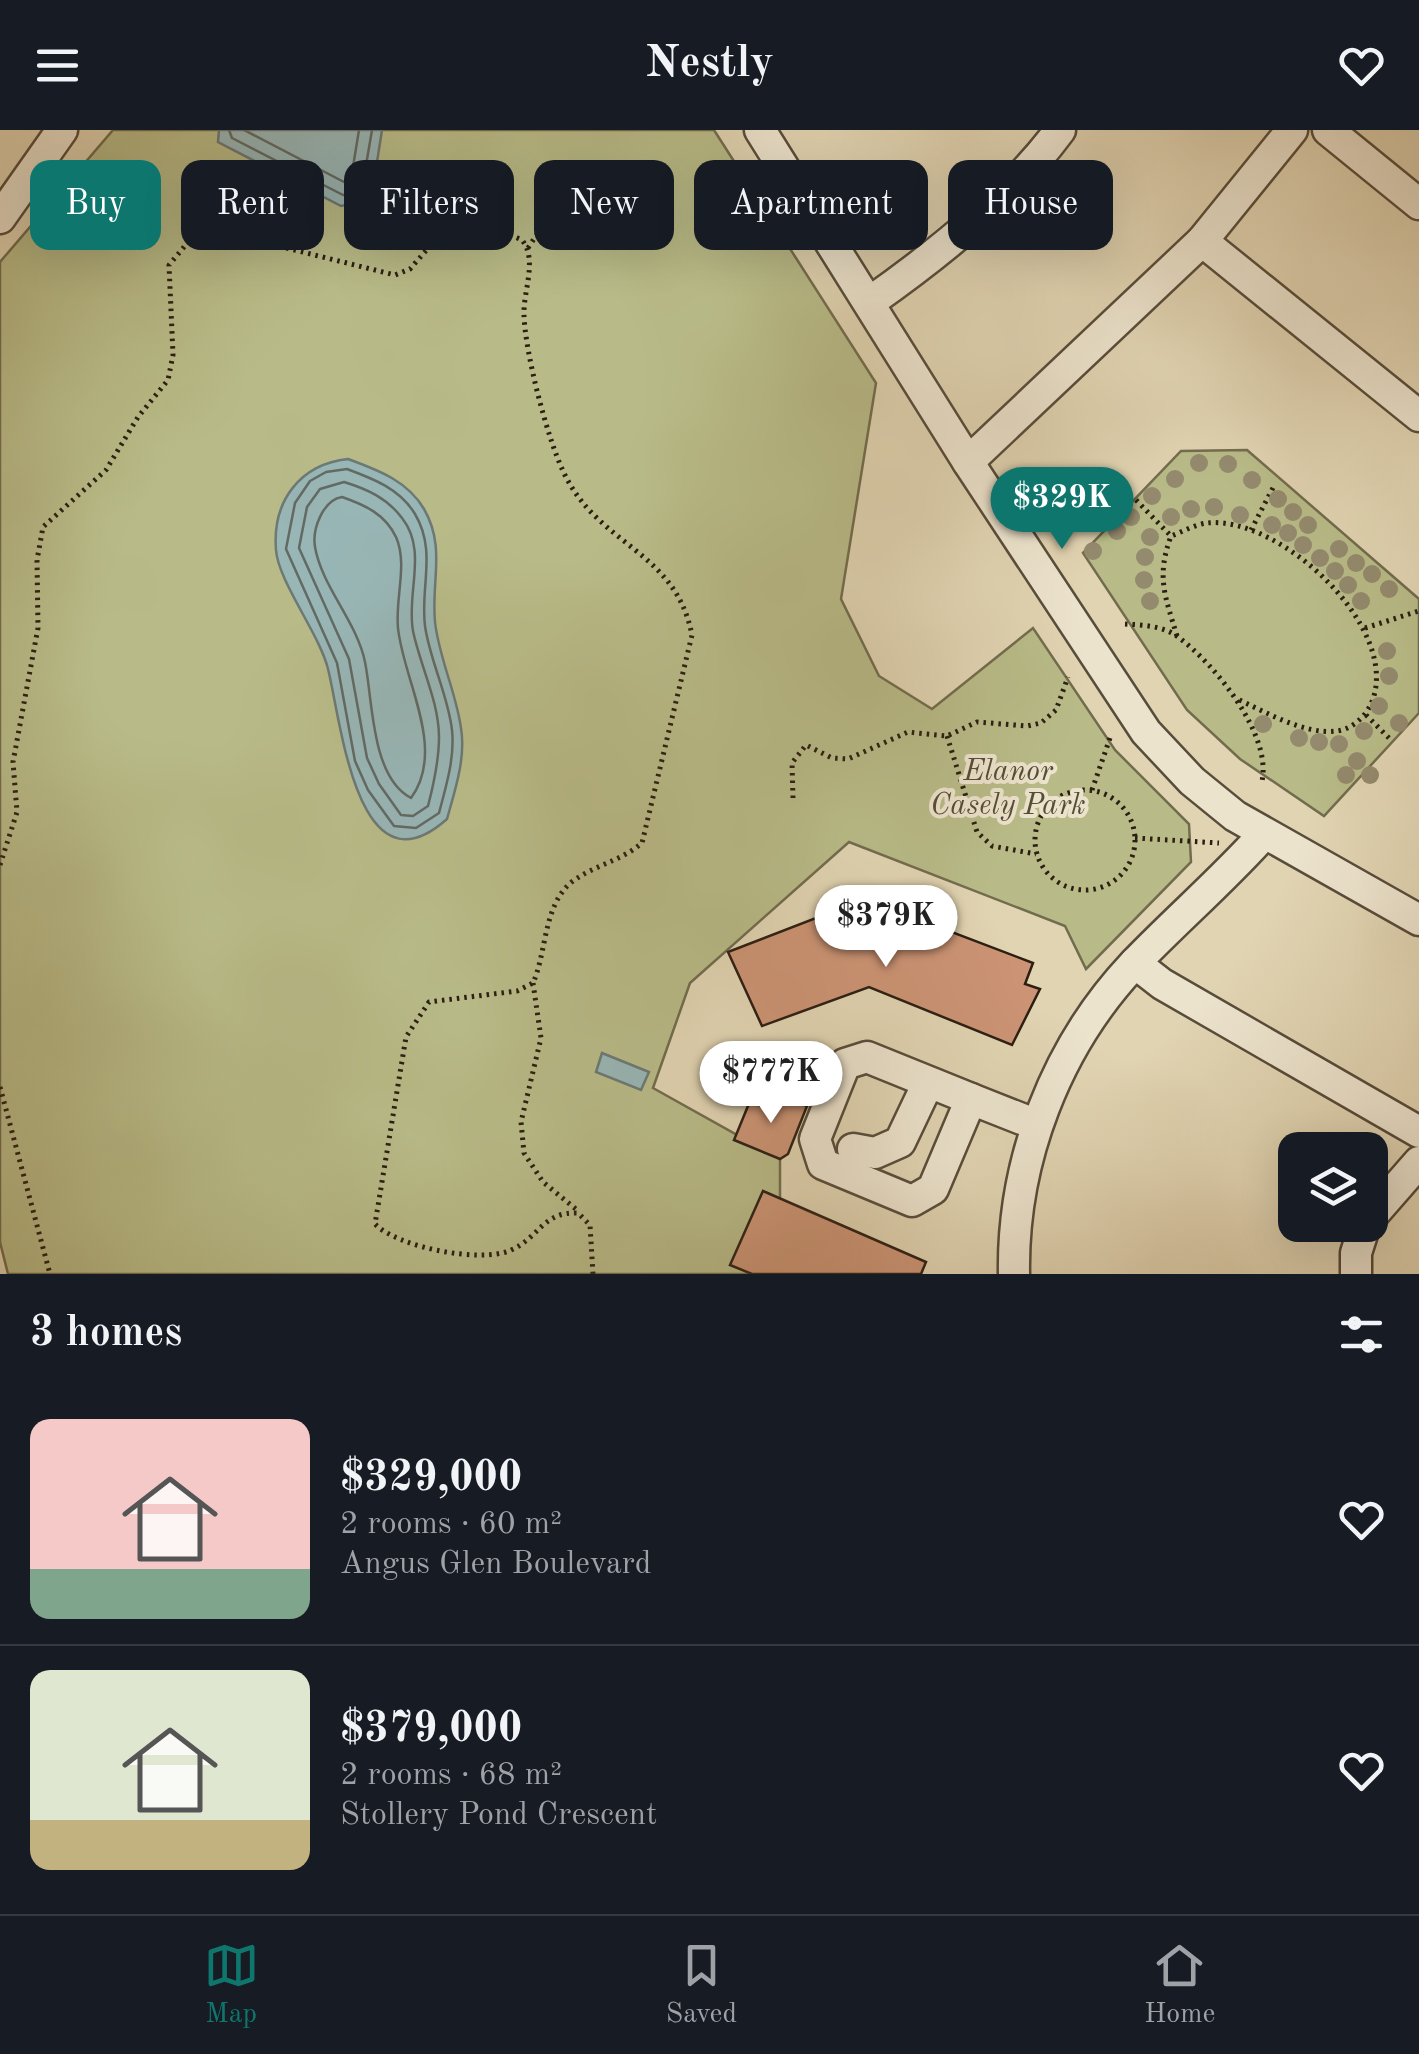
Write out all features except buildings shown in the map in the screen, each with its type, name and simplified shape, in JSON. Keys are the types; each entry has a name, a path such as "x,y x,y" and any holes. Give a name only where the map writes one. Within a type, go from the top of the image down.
{"street":[{"path":"1,216 62,130"},
{"path":"760,130 968,462 1146,732 1192,782 1264,834 1419,920"},
{"path":"870,302 941,247 1031,164 1060,130"},
{"path":"968,462 1202,240 1292,130"},
{"path":"1328,130 1419,204"},
{"path":"1202,240 1419,416"},
{"path":"1014,1274 1022,1182 1037,1125 1082,1029 1134,963 1264,834"},
{"path":"1134,963 1162,984 1419,1132"},
{"path":"971,1099 933,1190 912,1201 823,1164 815,1138 845,1064 867,1057 1037,1125"},
{"path":"852,1149 876,1153 900,1142 928,1083"},
{"path":"1388,1197 1419,1162"},
{"path":"1356,1274 1360,1242"}],"path":[{"path":"0,865 14,830 13,762 38,628 37,560 43,526 106,470 138,417 168,380 173,355 170,265 194,236 218,231 395,275 410,269 442,232 488,224 506,230 528,248"},
{"path":"534,238 528,248 527,342 561,467 592,517 662,572 686,605 692,635 642,842 628,856 574,880 560,895 533,983 540,1038 521,1122 524,1153 543,1182 590,1225 593,1274"},
{"path":"1250,530 1275,484"},
{"path":"1136,500 1171,536"},
{"path":"1171,536 1208,522 1250,530 1318,572 1365,628 1374,648 1378,682 1366,715 1334,732 1281,718 1235,698"},
{"path":"1171,536 1160,576 1178,636 1235,698 1257,734 1266,764 1262,781"},
{"path":"1365,628 1419,611"},
{"path":"1125,624 1150,626 1178,636"},
{"path":"793,798 789,781 792,762 806,745 832,758 848,759 908,732 947,736 978,722 1027,726 1041,722 1056,710 1068,677"},
{"path":"1366,715 1392,742"},
{"path":"947,736 977,832 992,846 1036,854"},
{"path":"1092,790 1110,738"},
{"path":"1076,790 1092,790 1122,806 1135,838 1127,868 1102,888 1086,891 1054,880 1036,854 1034,837 1047,807 1076,790"},
{"path":"1135,838 1222,844"},
{"path":"533,983 518,990 428,1002 406,1037 375,1224 386,1235 414,1245 489,1254 512,1250 552,1215 578,1213 586,1218"},
{"path":"0,1087 50,1274"}],"green space":[{"name":"Elanor Casely Park","path":"113,130 714,130 733,160 694,160 694,250 791,250 876,383 841,599 879,676 932,709 1033,628 1115,750 1189,824 1191,862 1086,969 1065,926 849,842 690,983 653,1088 780,1159 780,1274 8,1274 0,1242 0,262 30,227 30,250 161,250 161,160 87,160"},
{"path":"1247,450 1419,599 1419,713 1324,816 1240,759 1187,710 1083,553 1181,451"}],"water":[{"path":"219,130 382,130 377,160 344,160 341,206 324,197 324,160 253,160 218,142"},
{"path":"348,459 409,490 424,509 434,537 435,622 459,715 462,751 447,819 417,838 392,836 373,820 359,793 324,655 278,563 279,515 293,488 316,468"},
{"path":"602,1053 649,1072 641,1090 596,1072"}]}
